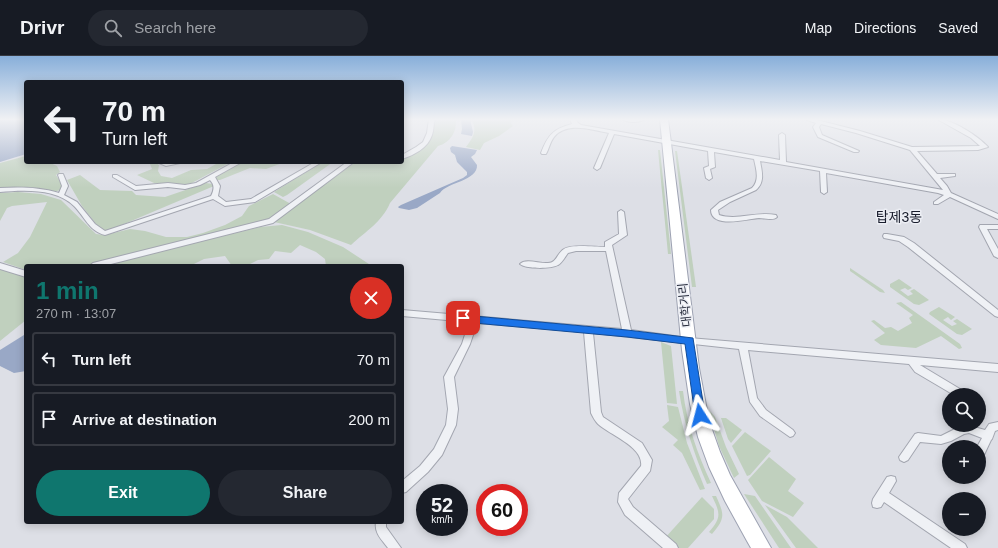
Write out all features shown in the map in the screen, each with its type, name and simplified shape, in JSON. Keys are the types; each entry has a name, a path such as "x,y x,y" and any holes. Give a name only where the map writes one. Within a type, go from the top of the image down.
{"main road":[{"name":"대학거리","path":"666,142 689,341 700,415 706,436 727,489 742,517 762,548"}],"street":[{"path":"404,156 426,142"},
{"path":"544,152 547,142"},
{"path":"597,168 608,142"},
{"path":"666,142 948,193 998,217"},
{"path":"782,142 783,162"},
{"path":"834,142 856,151"},
{"path":"888,142 912,149 985,147 979,142"},
{"path":"912,149 936,176 948,193"},
{"path":"709,178 707,168 712,167 711,150"},
{"path":"757,158 760,180 758,186 720,204 714,212 717,217 723,219 758,215 774,217"},
{"path":"115,176 137,188 168,185 185,188 211,177 235,164"},
{"path":"214,197 225,204 254,201 316,164"},
{"path":"101,264 271,221 348,164"},
{"path":"823,170 824,192"},
{"path":"61,174 65,189 61,195"},
{"path":"936,176 953,175"},
{"path":"211,177 217,182 214,197"},
{"path":"0,190 34,190 61,195 75,204 98,230 105,233 214,197"},
{"path":"936,203 947,196 948,193"},
{"path":"621,212 623,235 608,244 627,333"},
{"path":"998,227 982,227 998,256"},
{"path":"887,236 911,245 998,314"},
{"path":"524,264 549,266 557,263 566,252 576,249 609,249"},
{"path":"0,266 24,273"},
{"path":"406,314 627,333 743,346 998,368"},
{"path":"404,486 424,469 438,452 451,425 453,409 449,377 466,344 474,320"},
{"path":"588,330 596,413 600,420 638,446 648,460 646,468 623,497 623,502 629,511 672,548"},
{"path":"743,346 750,390 755,403 762,413 790,433"},
{"path":"912,361 918,369 950,388"},
{"path":"986,441 992,427 998,426"},
{"path":"904,457 918,437 941,440 948,438 962,430 969,429 989,436"},
{"path":"891,481 880,499 961,548"},
{"path":"381,524 380,528 394,548"}],"green space":[{"path":"425,142 446,142 438,146 390,203 383,216 351,245 310,230 274,222 352,164 404,164 404,157 424,146"},
{"path":"470,142 486,142 480,150 466,147"},
{"path":"658,150 660,150 671,254 668,254"},
{"path":"675,151 677,151 696,287 692,287"},
{"path":"24,157 24,164 52,164 57,166 60,172 56,175 62,188 54,192 28,187 0,187 0,163"},
{"path":"150,164 158,164 159,165 158,171 161,176 172,178 191,170 207,169 216,164 227,164 190,184 183,185 154,183 137,175 152,169"},
{"path":"238,164 280,164 266,169 250,168 220,180 216,180 216,176"},
{"path":"319,164 330,164 283,197 274,192"},
{"path":"80,175 100,190 132,191 136,195 165,197 206,183 213,184 214,186 110,230 104,231 100,229 82,206 67,180"},
{"path":"18,192 41,194 61,200 96,234 105,235 130,229 145,231 166,237 187,237 225,225 242,216 249,206 273,194 291,204 269,219 92,264 24,264 24,269 3,262 18,253 30,237 47,202 12,206 7,208 0,221 0,193"},
{"path":"282,225 308,232 343,247 369,264 326,264 325,259 316,252 300,245 291,253 275,251 269,259 258,260 250,264 231,264 225,256 204,259 194,264 116,264 116,262 260,227"},
{"path":"850,268 883,290 885,293 880,292 850,271"},
{"path":"0,269 24,276 24,322 0,341"},
{"path":"899,279 912,288 908,290 905,288 900,290 908,296 913,294 910,291 914,289 929,300 919,305 914,304 890,287 890,284"},
{"path":"901,302 960,344 962,348 959,349 941,336 916,348 881,345 874,340 885,333 871,321 874,320 885,328 891,327 898,331 912,323 909,318 913,315 896,303"},
{"path":"939,307 955,317 951,320 948,317 943,320 952,326 957,324 953,321 957,319 972,329 962,335 957,334 929,314"},
{"path":"661,342 671,346 677,404 667,403"},
{"path":"679,391 683,391 693,438 711,483 707,484 694,450"},
{"path":"667,405 678,407 687,443 705,489 700,490 682,453 673,445 678,440 662,427 669,421"},
{"path":"708,409 715,417 726,447 739,474 734,478 719,446"},
{"path":"721,418 726,418 742,430 731,443 728,439"},
{"path":"745,432 771,451 750,475 747,476 732,446"},
{"path":"769,457 796,479 788,491 804,503 793,517 762,501 748,480"},
{"path":"744,494 755,496 791,548 779,548"},
{"path":"712,496 716,496 721,507 722,520 712,534 709,532 718,518 718,511"},
{"path":"702,497 714,509 714,519 688,548 675,548 665,538"},
{"path":"765,505 787,517 818,548 796,548"}],"water":[{"path":"0,142 24,142 24,155 0,162"},
{"path":"452,146 477,150 471,157 477,165 473,175 449,186 417,208 409,210 399,208 398,207 401,205 467,175 467,172 457,162 455,155 451,152 450,148"},
{"path":"24,335 24,371 14,373 0,366 0,350"}],"district":[{"name":"탑제3동","path":"899,217"}],"route":[{"path":"463,318 627,333 689,341 700,415"}]}
